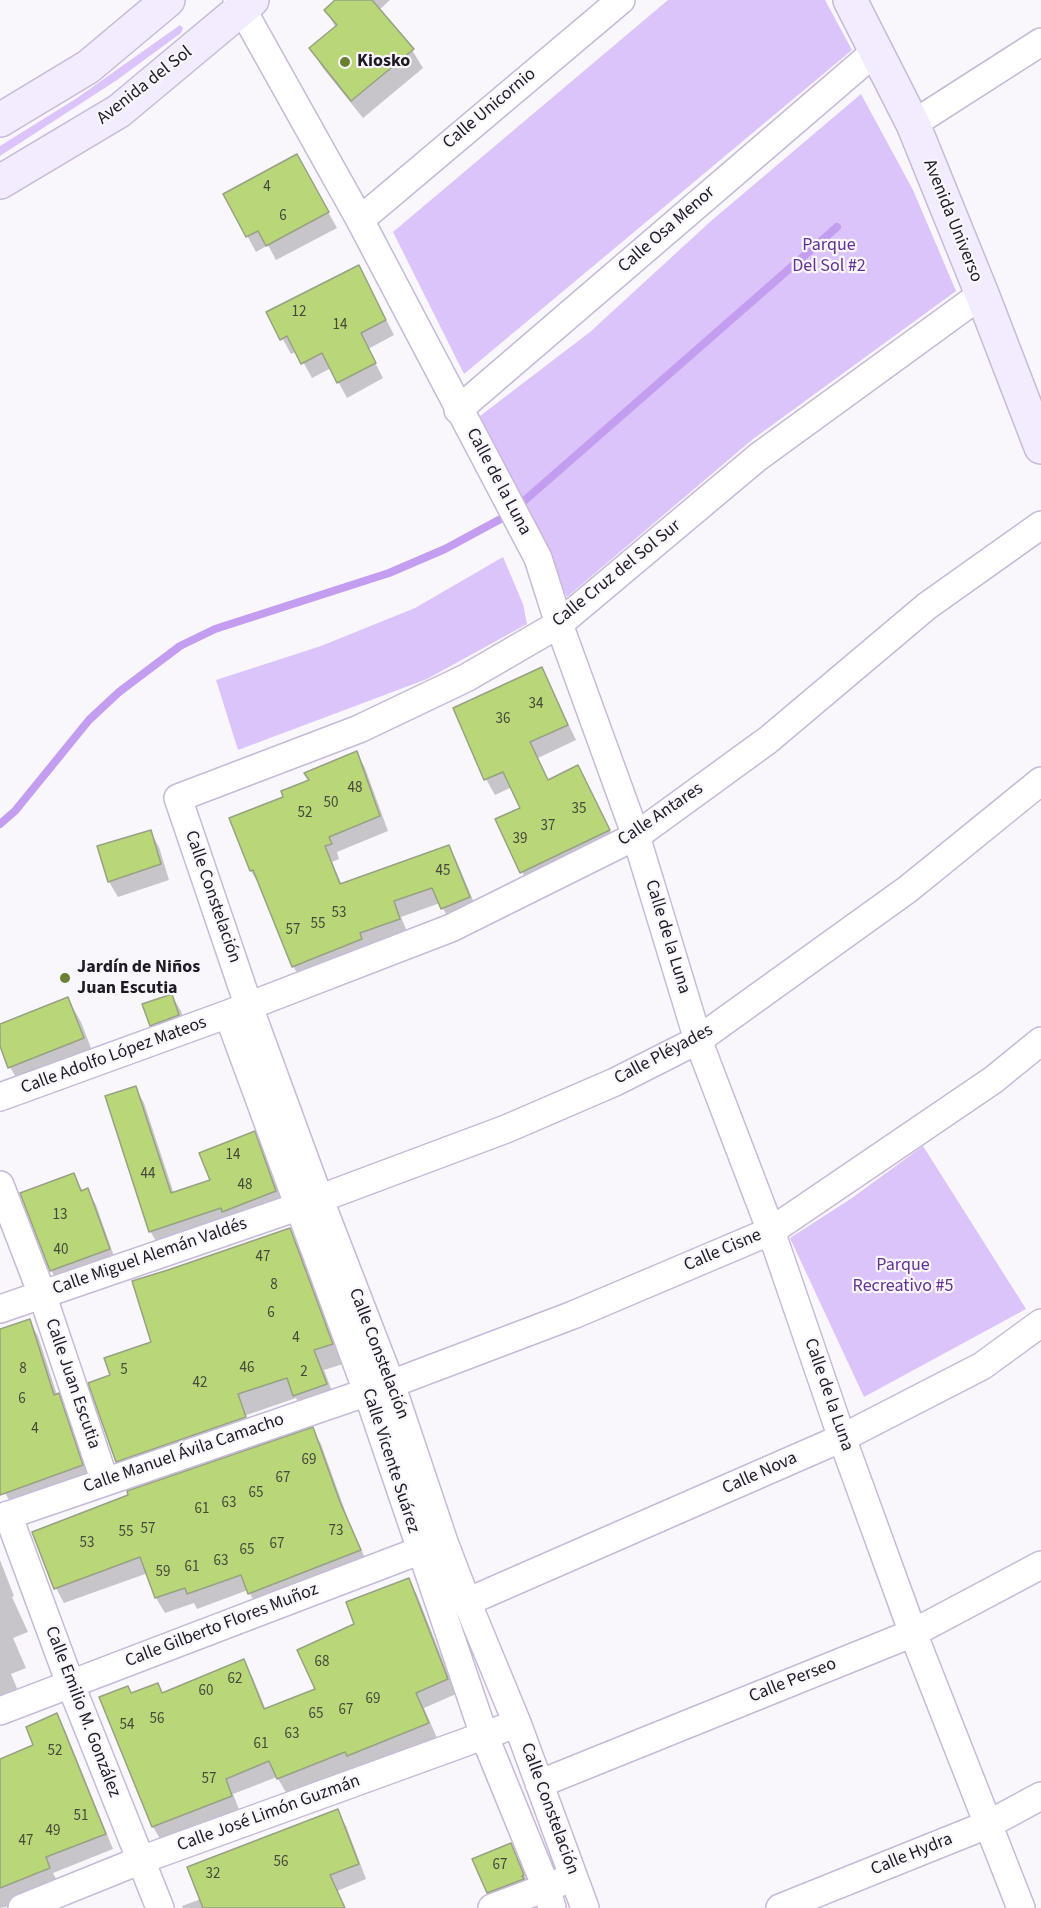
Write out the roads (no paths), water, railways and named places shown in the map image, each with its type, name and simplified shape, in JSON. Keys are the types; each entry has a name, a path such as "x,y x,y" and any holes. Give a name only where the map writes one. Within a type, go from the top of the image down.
{"street":[{"path":"0,120 87,68 168,0"},
{"name":"Calle Unicornio","path":"360,220 621,0"},
{"name":"Avenida Universo","path":"850,0 913,124 1041,447"},
{"name":"Calle de la Luna","path":"244,3 538,558 559,624 636,836 698,1040 771,1231 842,1438 913,1633 1021,1908"},
{"name":"Avenida del Sol","path":"0,182 119,111 244,3"},
{"path":"913,124 1041,42"},
{"name":"Calle Osa Menor","path":"458,410 876,51"},
{"name":"Calle Cruz del Sol Sur","path":"178,798 359,729 466,678 559,624 758,457 982,294"},
{"name":"Calle Antares","path":"239,1010 451,928 636,836 768,740 927,606 1041,525"},
{"name":"Calle Pléyades","path":"309,1202 506,1129 615,1082 698,1040 908,889 1041,781"},
{"name":"Calle Constelación","path":"178,798 239,1010 379,1387 432,1546 467,1602 517,1723 585,1908"},
{"name":"Calle Adolfo López Mateos","path":"0,1097 239,1010"},
{"name":"Calle Cisne","path":"379,1387 573,1315 771,1231 993,1080 1041,1041"},
{"name":"Calle Juan Escutia","path":"0,1185 42,1294 105,1482"},
{"name":"Calle Miguel Alemán Valdés","path":"0,1309 309,1202"},
{"name":"Calle Nova","path":"467,1602 842,1438 982,1366 1041,1323"},
{"name":"Calle Manuel Ávila Camacho","path":"4,1516 379,1387"},
{"name":"Calle Emilio M. González","path":"4,1516 160,1908"},
{"name":"Calle Gilberto Flores Muñoz","path":"0,1711 432,1546"},
{"name":"Calle Vicente Suárez","path":"432,1546 484,1735 549,1898"},
{"name":"Calle Perseo","path":"539,1784 913,1633 1041,1564"},
{"name":"Calle José Limón Guzmán","path":"22,1908 141,1860 517,1723"},
{"name":"Calle Hydra","path":"780,1908 989,1824 1041,1796"},
{"path":"492,1908 549,1898 573,1877"}],"waterway":[{"path":"0,824 15,811 89,720 119,692 180,646 215,629 389,573 445,549 508,515 837,227"}],"place":[{"name":"Kiosko","path":"345,62"},
{"name":"Jardín de Niños Juan Escutia","path":"65,978"}],"park label":[{"name":"Parque Del Sol #2","path":"829,256"},
{"name":"Parque Recreativo #5","path":"903,1276"}]}
